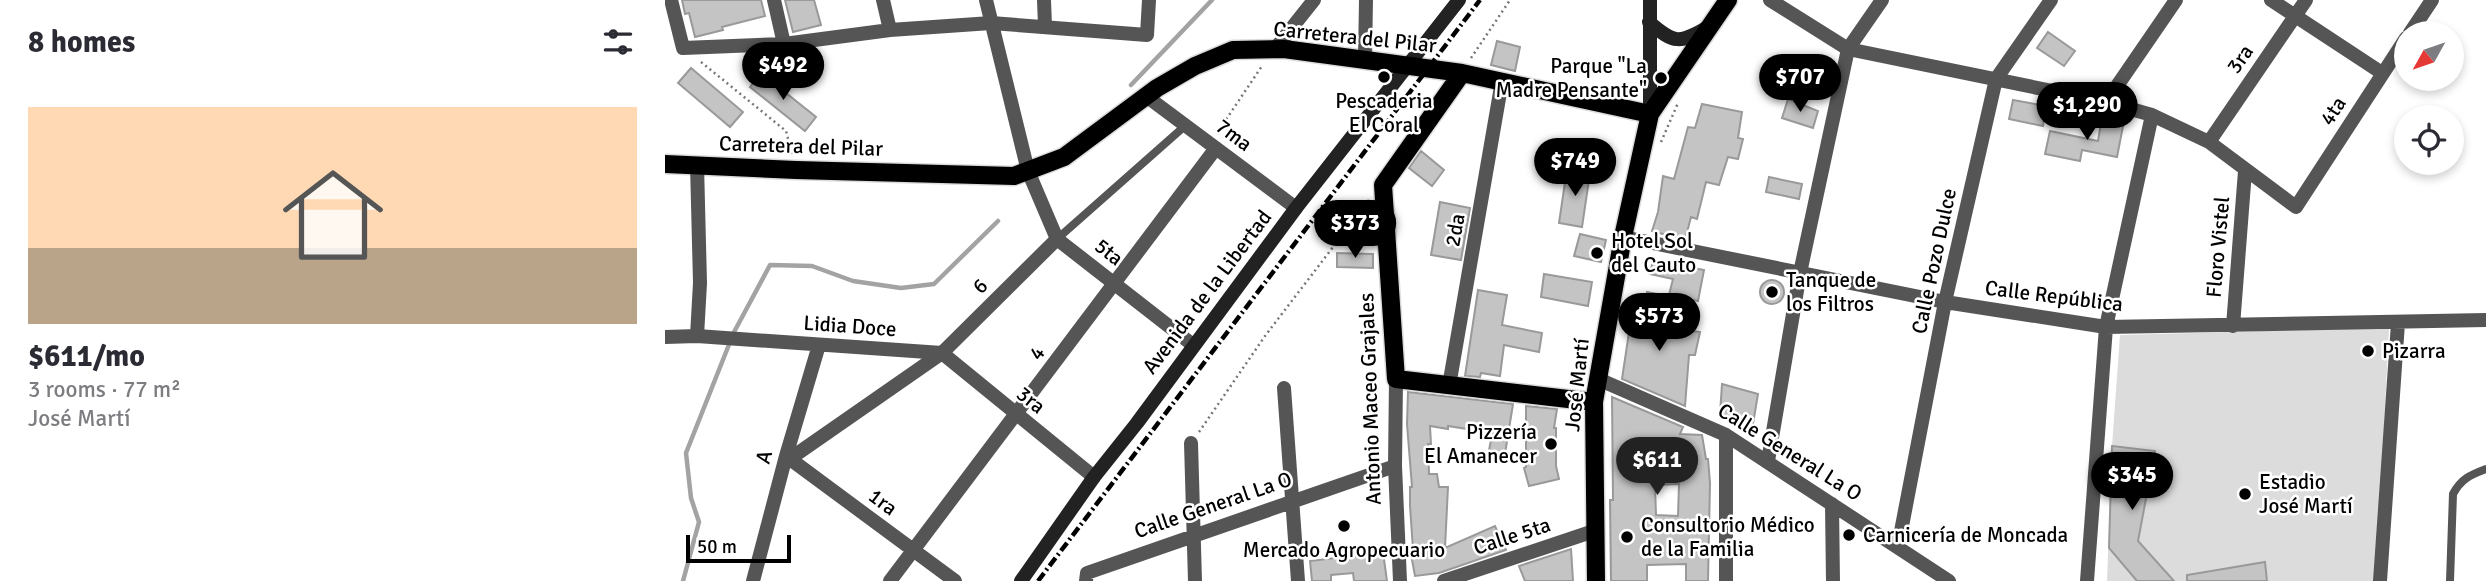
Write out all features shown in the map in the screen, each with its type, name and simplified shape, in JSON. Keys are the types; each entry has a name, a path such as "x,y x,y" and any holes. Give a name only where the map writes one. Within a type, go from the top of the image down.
{"main road":[{"name":"Avenida de la Libertad","path":"1021,581 1094,477 1296,208 1459,0"},
{"path":"1650,0 1650,114"},
{"path":"1650,114 1725,1"},
{"path":"1649,22 1674,40 1686,40 1709,26"},
{"name":"Carretera del Pilar","path":"665,164 1014,176 1064,157 1146,96 1195,66 1233,50 1275,49 1410,65 1502,81 1650,114"},
{"path":"1383,185 1462,73"},
{"name":"José Martí","path":"1596,581 1594,402 1623,237 1650,114"},
{"name":"Antonio Maceo Grajales","path":"1383,185 1396,379"},
{"path":"1396,379 1594,402"}],"street":[{"path":"671,0 683,48 784,44 890,30 991,23 1147,36 1149,0"},
{"path":"774,0 784,44"},
{"path":"883,0 890,30"},
{"name":"5ta","path":"986,0 1028,171 1057,239 1193,345"},
{"path":"1044,0 1045,26"},
{"path":"1275,49 1314,0"},
{"path":"1365,59 1366,0"},
{"path":"1770,0 1848,49 2106,102 2152,115 2209,142 2245,171"},
{"path":"1768,461 1800,274 1848,49 1882,0"},
{"name":"Calle Pozo Dulce","path":"1898,547 1945,302 1996,79 2051,0"},
{"path":"2106,102 2176,0"},
{"path":"2271,0 2382,73"},
{"name":"3ra","path":"2209,142 2306,0"},
{"path":"2418,21 2432,0"},
{"name":"4ta","path":"2245,171 2296,207 2394,56"},
{"name":"2da","path":"1449,386 1502,81"},
{"name":"7ma","path":"1146,96 1296,208"},
{"path":"2087,581 2106,327 2152,115"},
{"name":"4","path":"890,581 1017,416 1213,146"},
{"path":"665,337 697,336 700,283 697,164"},
{"name":"Floro Vistel","path":"2233,326 2245,171"},
{"name":"Calle República","path":"1623,237 1945,302 2106,327 2486,320"},
{"name":"6","path":"788,457 942,353 1057,239"},
{"path":"2380,581 2398,323"},
{"name":"Lidia Doce","path":"697,336 942,353"},
{"name":"A","path":"753,581 819,345"},
{"name":"3ra","path":"942,353 1094,477"},
{"name":"Antonio Maceo Grajales","path":"1396,379 1395,466 1400,581"},
{"name":"Calle General La O","path":"1598,379 1725,435 1949,581"},
{"path":"1284,387 1298,581"},
{"path":"1725,435 1726,581"},
{"path":"1191,443 1195,581"},
{"name":"1ra","path":"788,457 955,581"},
{"name":"Calle General La O","path":"1086,577 1193,535 1395,466"},
{"path":"1832,504 1833,581"},
{"name":"Calle 5ta","path":"1444,581 1594,531"}],"lane":[{"name":"6","path":"1057,239 1185,125"},
{"path":"2450,581 2453,494 2459,482 2486,469"}],"path":[{"path":"1462,73 1510,0"},
{"path":"683,48 786,131 796,170"},
{"path":"1213,146 1275,49"},
{"path":"1659,147 1680,97"},
{"path":"1191,443 1265,336 1363,207 1383,185"}],"shaded area":[{"name":"Estadio José Martí","path":"2389,329 2376,581 2107,581 2112,446 2120,335"}],"building":[{"path":"682,0 761,0 765,16 695,37 689,13 685,14"},
{"path":"785,0 814,0 821,25 793,32"},
{"path":"2048,32 2075,51 2064,66 2037,48"},
{"path":"1497,41 1520,47 1515,71 1491,65"},
{"path":"691,68 743,112 730,127 678,83"},
{"path":"761,73 816,117 805,131 750,87"},
{"path":"1788,99 1818,111 1813,128 1782,118"},
{"path":"2013,100 2046,106 2043,126 2009,119"},
{"path":"1702,104 1742,112 1738,138 1743,139 1738,159 1728,157 1719,185 1706,182 1697,219 1691,217 1685,240 1652,231 1658,212 1663,176 1674,179 1688,127 1695,128"},
{"path":"2102,117 2124,121 2117,157 2082,150 2080,161 2045,154 2050,131 2098,141"},
{"path":"1421,151 1444,170 1432,186 1409,168"},
{"path":"1567,169 1590,173 1582,227 1559,223"},
{"path":"1769,177 1802,184 1799,199 1766,192"},
{"path":"1440,202 1470,208 1461,260 1431,255"},
{"path":"1580,234 1606,240 1601,262 1574,256"},
{"path":"1337,253 1373,254 1373,268 1337,267"},
{"path":"1653,260 1704,270 1698,301 1669,295 1673,279 1650,274"},
{"path":"1544,274 1592,282 1588,306 1541,297"},
{"name":"Tanque de los Filtros","path":"1772,280 1781,283 1784,292 1781,301 1772,304 1763,301 1760,292 1763,283"},
{"path":"1478,290 1507,295 1502,325 1542,333 1539,352 1504,345 1500,376 1481,373 1480,377 1465,376"},
{"path":"1647,292 1663,295 1659,326 1700,332 1695,355 1689,355 1685,406 1622,379 1631,319 1640,321 1642,301 1645,302"},
{"path":"1722,384 1758,394 1753,424 1720,414"},
{"path":"1408,392 1513,404 1504,460 1488,456 1492,434 1479,431 1430,426 1431,444 1428,444 1429,474 1437,474 1439,487 1448,487 1445,548 1495,526 1506,550 1439,573 1415,576 1410,549 1413,549"},
{"path":"1612,397 1683,427 1680,434 1702,435 1710,483 1708,581 1686,581 1686,564 1647,565 1647,581 1611,581 1610,500 1613,500","holes":["1679,484 1678,516 1656,515 1655,485"]},
{"path":"1526,406 1557,409 1554,428 1559,479 1529,486 1524,468"},
{"path":"2112,446 2155,451 2138,541 2174,581 2137,581 2109,548"},
{"path":"1571,549 1573,581 1525,581 1519,566"},
{"path":"1383,552 1387,581 1354,581 1353,573 1331,575 1331,581 1312,581 1310,561"},
{"path":"2265,562 2267,581 2187,581 2187,575"}],"waterway":[{"path":"1131,85 1212,0"},
{"path":"733,334 770,265 812,266 853,281 901,288 934,284 998,221"},
{"path":"683,581 699,522 691,498 686,453 730,342"}],"railway":[{"path":"1038,581 1480,0"}],"place":[{"name":"Pescaderia El Coral","path":"1384,77"},
{"name":"Parque \"La Madre Pensante\"","path":"1661,78"},
{"name":"Hotel Sol del Cauto","path":"1597,253"},
{"name":"Tanque de los Filtros","path":"1772,292"},
{"name":"Pizarra","path":"2368,351"},
{"name":"Pizzería El Amanecer","path":"1551,444"},
{"name":"Estadio José Martí","path":"2245,494"},
{"name":"Mercado Agropecuario","path":"1344,526"},
{"name":"Carnicería de Moncada","path":"1849,535"},
{"name":"Consultorio Médico de la Familia","path":"1627,537"}]}
